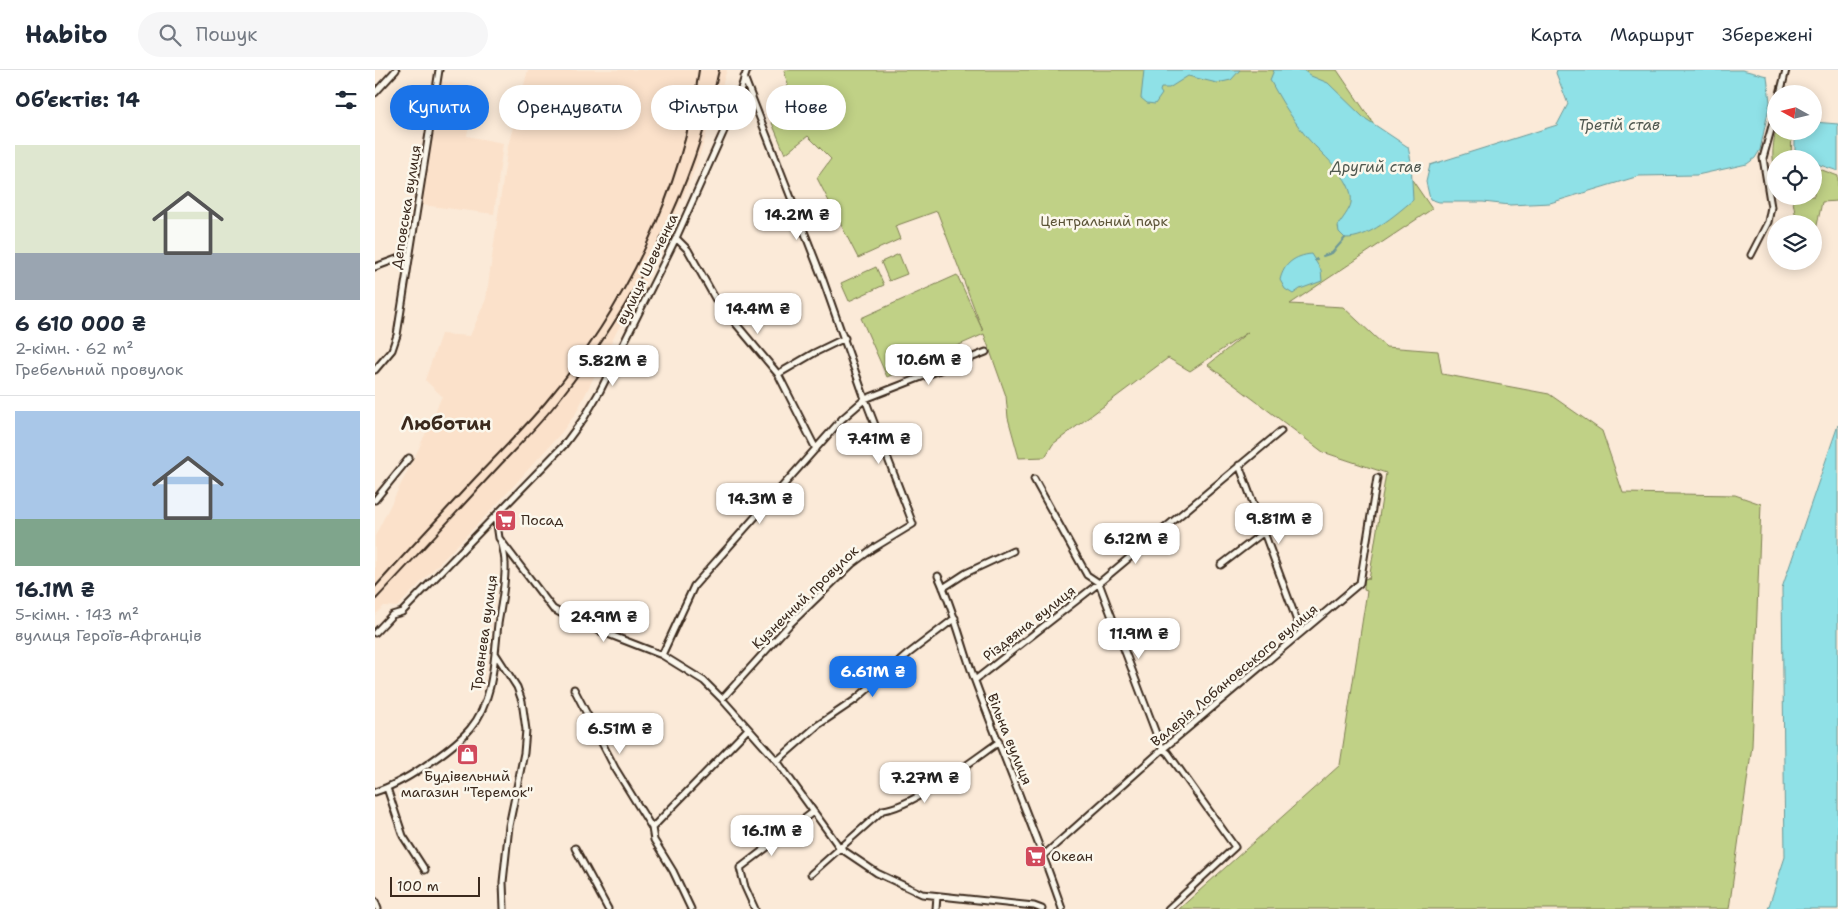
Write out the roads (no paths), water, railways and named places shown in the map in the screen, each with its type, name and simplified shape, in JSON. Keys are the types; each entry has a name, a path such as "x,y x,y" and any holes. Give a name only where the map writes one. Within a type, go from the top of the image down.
{"street":[{"path":"375,93 396,70"},
{"name":"Деповська вулиця","path":"375,370 395,344 439,70"},
{"name":"вулиця Шевченка","path":"375,633 392,615 402,612 496,517 564,445 584,418 600,391 676,238 736,104 747,70"},
{"path":"1782,85 1786,70"},
{"path":"744,77 820,271 865,399"},
{"path":"1751,255 1768,222 1771,207 1763,158 1768,140"},
{"path":"676,238 688,250 716,300 778,374 816,449"},
{"path":"375,267 410,254"},
{"path":"778,374 814,352 845,338"},
{"path":"662,655 694,586 842,419 865,399 987,352"},
{"name":"Кузнечний провулок","path":"722,699 790,624 852,564 872,549 913,524 865,399"},
{"name":"Різдвяна вулиця","path":"975,680 1099,583 1281,431"},
{"path":"375,500 409,458"},
{"path":"1239,465 1301,632"},
{"name":"Валерія Лобановського вулиця","path":"1044,855 1163,750 1360,583 1377,478"},
{"path":"1034,479 1087,575 1099,583 1163,750 1168,753 1235,847 1168,909"},
{"name":"Травнева вулиця","path":"375,792 387,788 413,774 463,737 483,710 487,699 495,653 505,564 496,517"},
{"path":"1221,565 1264,532"},
{"path":"501,540 553,609 577,622 662,655 704,681 777,761 840,848 877,873 922,894 1035,906 1042,909"},
{"path":"943,588 966,573 1013,551"},
{"name":"Вільна вулиця","path":"938,576 955,618 975,680 1044,855 1062,909"},
{"path":"777,761 818,726 855,700 908,654 955,618"},
{"path":"495,653 517,687 522,701 526,730 524,753 509,826 503,882 504,909"},
{"path":"574,689 615,768 652,828 654,840 673,871 691,909"},
{"path":"652,828 748,729"},
{"path":"811,874 883,810 892,809 922,794 999,742"},
{"path":"387,788 403,836 425,870"},
{"path":"755,909 745,887 740,868 813,812"},
{"path":"575,848 608,909"},
{"path":"936,909 937,896"},
{"path":"375,901 378,909"}],"water":[{"path":"1144,70 1240,70 1231,80 1217,83 1188,76 1169,88 1161,88 1162,94 1155,104 1147,103 1141,98"},
{"name":"Другий став","path":"1274,70 1303,70 1311,76 1328,83 1363,117 1408,147 1411,161 1413,200 1381,225 1363,235 1345,238 1339,232 1338,226 1351,203 1351,194 1347,184 1342,175 1305,135 1286,108 1270,80"},
{"name":"Третій став","path":"1557,70 1742,70 1767,76 1767,116 1760,150 1755,158 1747,164 1697,175 1639,176 1550,203 1510,205 1483,202 1439,202 1430,199 1426,182 1430,165 1557,125 1568,104 1556,73"},
{"path":"1823,123 1838,124 1838,171 1822,166 1822,150 1795,150 1795,140 1823,140"},
{"path":"1311,254 1321,270 1322,281 1300,289 1293,294 1285,289 1280,280 1284,269 1291,261"},
{"path":"1838,425 1838,909 1768,909 1785,857 1782,588"}],"waterway":[{"path":"1323,256 1332,253 1345,238"}],"railway":[{"path":"375,587 537,413 574,367 600,329 624,289 664,205 679,161 691,116 699,70"},
{"path":"375,600 543,419 587,363 613,325 658,244 677,202 694,159 708,115 719,70"}],"place":[{"name":"Посад","path":"505,520"},
{"name":"Будівельний магазин \"Теремок\"","path":"467,754"},
{"name":"Океан","path":"1035,856"}],"district":[{"name":"Люботин","path":"446,423"}],"park label":[{"name":"Центральний парк","path":"1104,221"}]}
